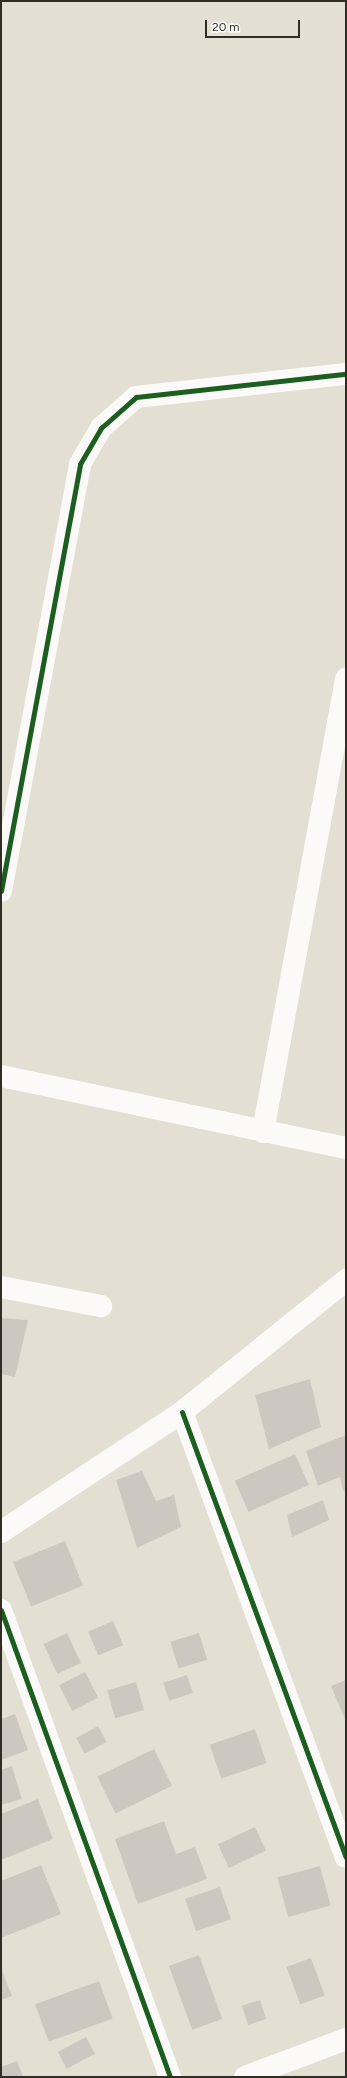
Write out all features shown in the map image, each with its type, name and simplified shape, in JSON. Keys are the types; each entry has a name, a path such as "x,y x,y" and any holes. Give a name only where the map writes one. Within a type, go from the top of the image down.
{"street":[{"path":"1,891 80,464 101,428 136,397 346,374"},
{"path":"263,1132 346,679"},
{"path":"1,1076 263,1132 346,1148"},
{"path":"1,1532 182,1412 346,1280"},
{"path":"1,1287 101,1306"},
{"path":"182,1412 346,1857"},
{"path":"1,1610 170,2077"},
{"path":"245,2077 346,2039"}],"building":[{"path":"1,1318 28,1320 15,1377 1,1374"},
{"path":"310,1379 321,1427 269,1449 255,1395"},
{"path":"346,1435 346,1490 343,1491 340,1477 318,1486 306,1451"},
{"path":"295,1454 309,1485 249,1512 235,1481"},
{"path":"142,1471 156,1501 174,1495 181,1527 137,1548 116,1480"},
{"path":"323,1500 329,1520 292,1537 287,1515"},
{"path":"65,1541 83,1586 31,1606 13,1562"},
{"path":"113,1621 123,1645 98,1655 88,1632"},
{"path":"67,1633 81,1663 57,1674 43,1644"},
{"path":"199,1633 207,1660 178,1669 170,1642"},
{"path":"85,1672 98,1698 72,1711 59,1685"},
{"path":"187,1675 193,1693 169,1701 163,1683"},
{"path":"346,1680 346,1722 331,1686"},
{"path":"136,1682 144,1710 115,1718 107,1690"},
{"path":"15,1714 28,1750 1,1760 1,1719"},
{"path":"98,1726 107,1742 85,1754 76,1738"},
{"path":"255,1729 267,1763 221,1779 210,1745"},
{"path":"154,1749 172,1786 115,1813 97,1777"},
{"path":"12,1766 22,1799 1,1805 1,1770"},
{"path":"38,1799 53,1839 1,1860 1,1814"},
{"path":"164,1821 176,1854 195,1847 207,1879 138,1904 115,1839"},
{"path":"255,1827 266,1851 229,1868 218,1844"},
{"path":"41,1865 61,1914 1,1938 1,1881"},
{"path":"320,1866 331,1906 288,1917 277,1877"},
{"path":"220,1887 231,1919 196,1931 185,1899"},
{"path":"199,1955 222,2019 192,2030 169,1966"},
{"path":"311,1958 325,1996 300,2004 287,1967"},
{"path":"1,1968 12,1996 1,2000"},
{"path":"99,1981 113,2019 49,2042 35,2004"},
{"path":"260,2000 266,2019 248,2025 242,2006"},
{"path":"86,2037 95,2054 67,2069 58,2052"},
{"path":"17,2061 23,2077 1,2077 1,2067"}],"cycle path":[{"path":"1,891 80,464 101,428 136,397 346,374"},
{"path":"182,1412 346,1857"},
{"path":"1,1610 170,2077"}]}
